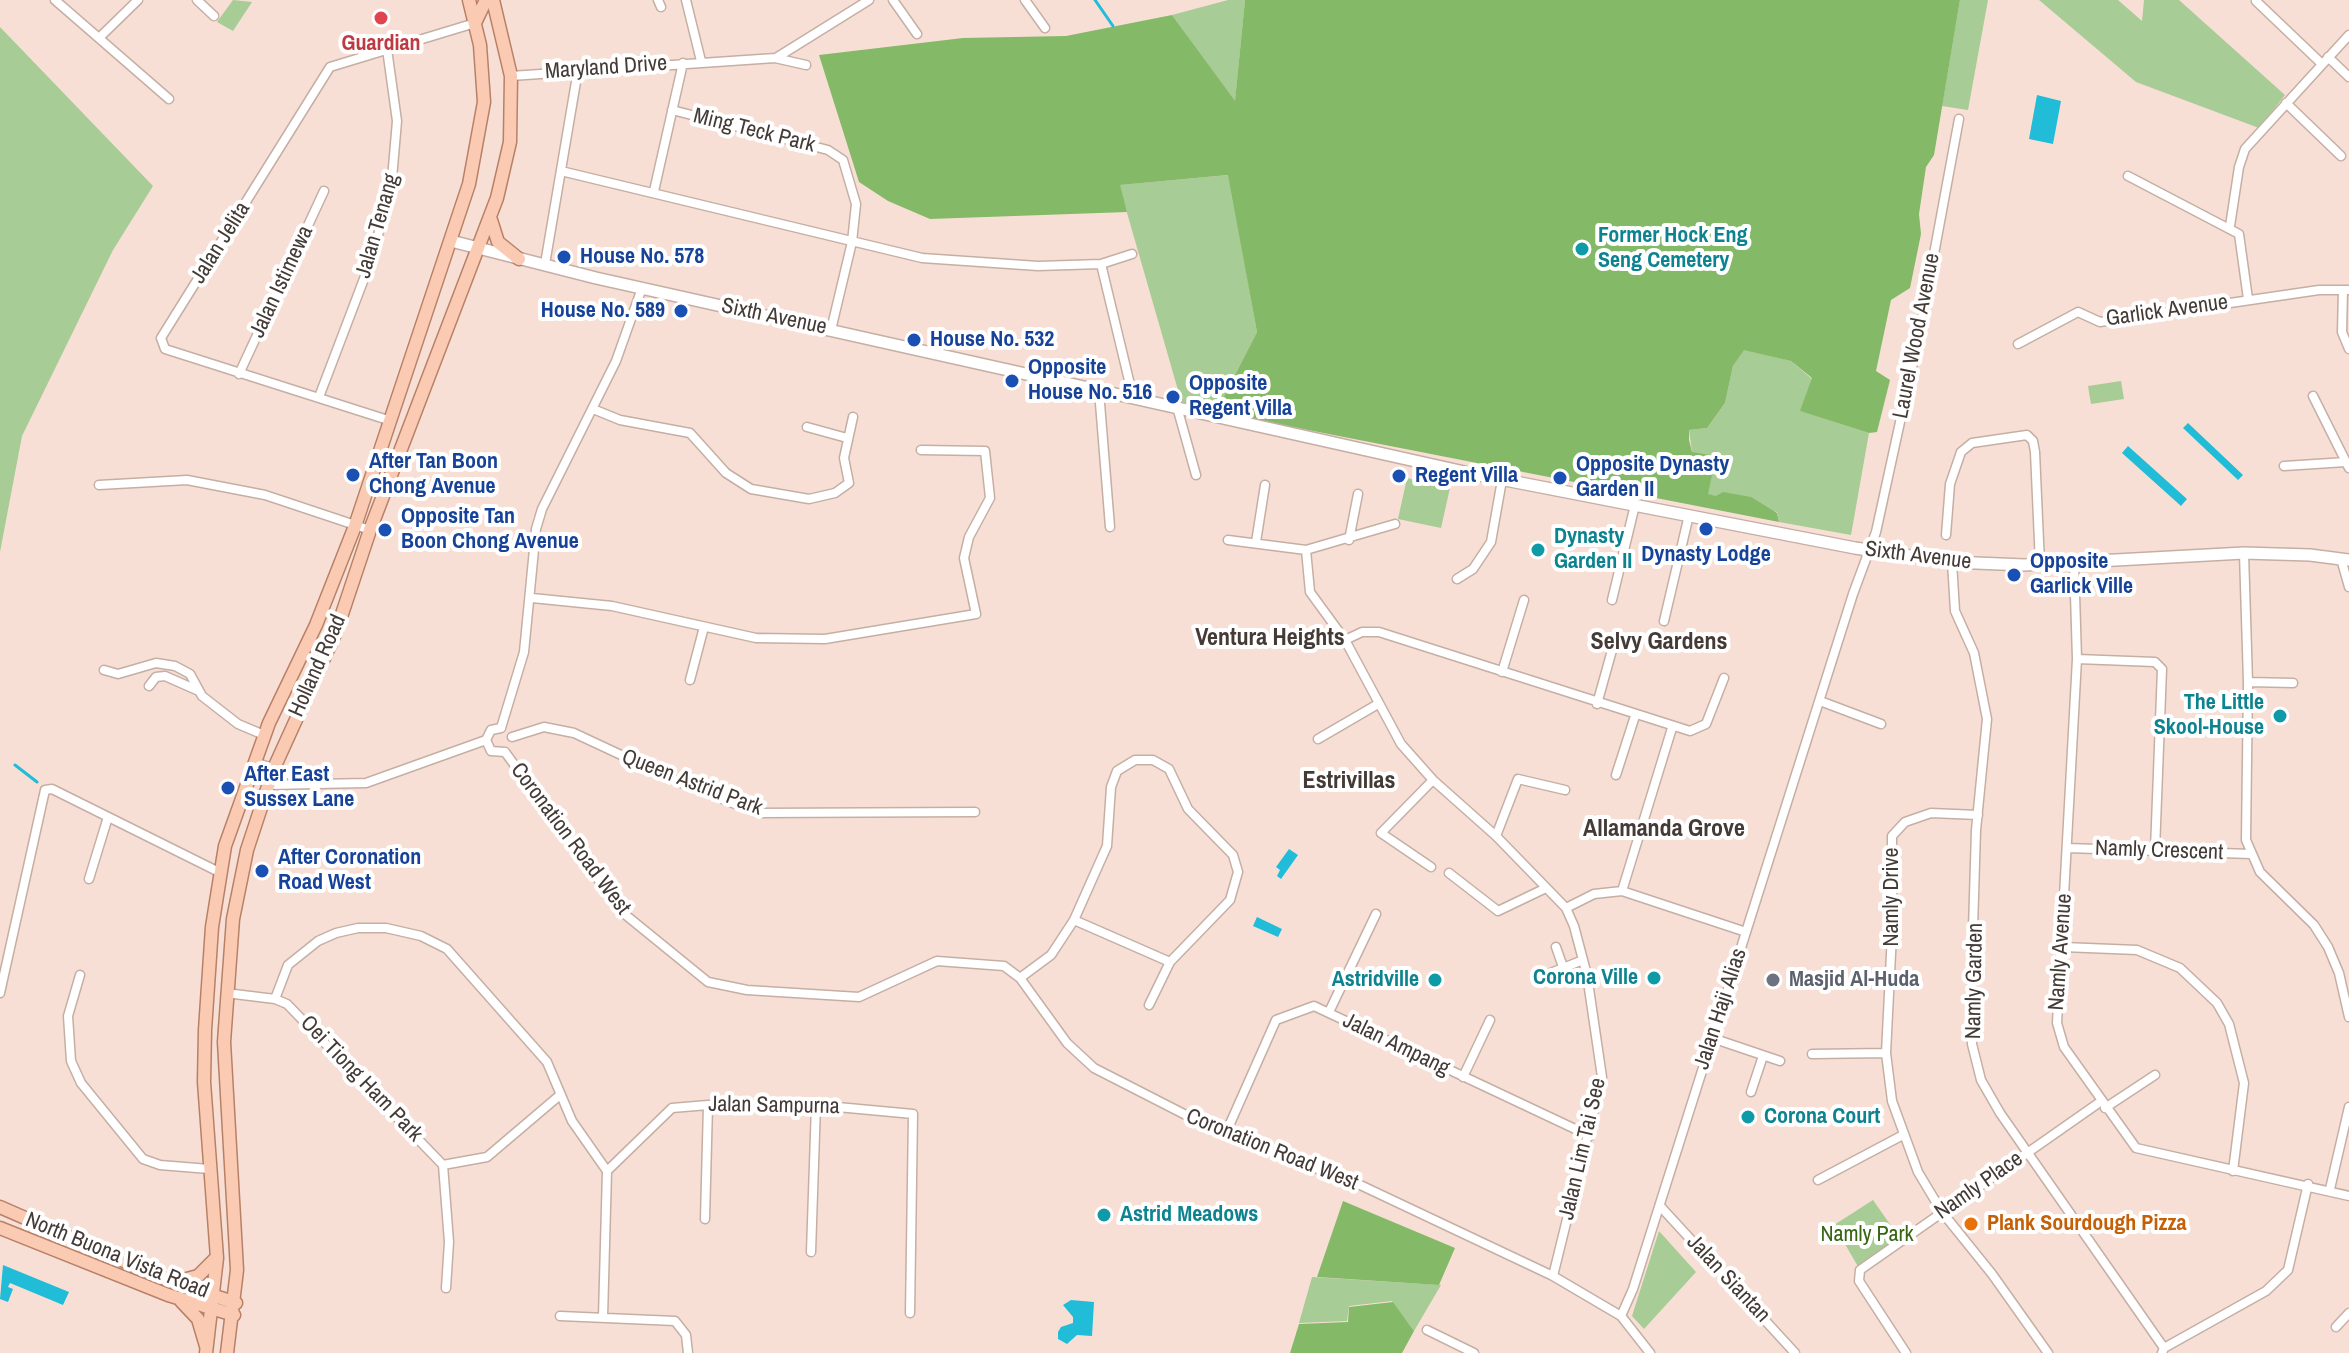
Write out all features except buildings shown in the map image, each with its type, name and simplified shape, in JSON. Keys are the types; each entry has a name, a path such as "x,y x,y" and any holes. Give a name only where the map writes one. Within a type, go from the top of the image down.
{"main road":[{"name":"Holland Road","path":"207,1352 217,1258 204,1082 205,1030 212,927 225,846 264,735 316,625 355,526 388,420 451,241 480,137 484,102 484,69 469,0"},
{"path":"475,23 486,0"},
{"name":"Holland Road","path":"227,1353 235,1309 237,1270 223,1082 226,993 233,919 247,850 274,768 336,632 370,530 476,247 491,217 510,142 511,76 493,0"},
{"path":"491,217 498,242 519,259"},
{"name":"Sixth Avenue","path":"451,241 642,288 1502,480 1869,550 1952,562 2040,564 2244,553 2310,555 2345,560"},
{"name":"North Buona Vista Road","path":"0,1207 172,1282 214,1304"},
{"name":"North Buona Vista Road","path":"0,1228 179,1298 235,1309"},
{"path":"172,1282 198,1276 217,1258"},
{"path":"179,1298 198,1319 207,1352"}],"street":[{"path":"55,0 169,99"},
{"path":"100,37 138,0"},
{"path":"197,0 214,16"},
{"name":"Maryland Drive","path":"686,0 701,61"},
{"path":"775,58 869,0"},
{"path":"893,0 917,34"},
{"path":"1025,0 1045,28"},
{"path":"2256,1 2349,77"},
{"name":"Jalan Jelita","path":"388,420 165,349 161,338 330,67 475,23"},
{"path":"2128,176 2230,226 2241,156 2349,35"},
{"name":"Jalan Tenang","path":"319,397 370,263 391,190 397,121 387,49"},
{"name":"Maryland Drive","path":"511,76 775,58 806,65"},
{"name":"Ming Teck Park","path":"654,191 683,63"},
{"path":"545,264 578,70"},
{"path":"2286,103 2341,156"},
{"name":"Ming Teck Park","path":"672,110 837,153 846,166 856,196 852,242 831,330"},
{"name":"Laurel Wood Avenue","path":"1869,550 1876,532 1919,335 1959,119"},
{"path":"561,171 654,191 852,242 956,263 1101,264 1132,254"},
{"name":"Jalan Istimewa","path":"239,374 324,191"},
{"name":"Garlick Avenue","path":"2018,344 2078,312 2100,322 2248,299 2242,238 2230,226"},
{"path":"1101,264 1133,397"},
{"path":"501,728 524,652 532,598 536,529 542,509 625,341 642,288"},
{"path":"2248,299 2346,290 2342,332 2349,349"},
{"path":"1099,391 1110,527"},
{"path":"2284,466 2348,465 2313,396"},
{"path":"1177,407 1196,475"},
{"path":"593,409 620,420 690,433 726,473 751,489 809,499 835,493 849,483 844,458 853,417"},
{"path":"807,427 847,438"},
{"path":"1946,535 1950,484 1961,452 1972,443 2027,435 2033,441 2035,452 2040,564"},
{"path":"532,598 612,606 756,638 825,639 976,614 964,558 969,537 981,521 990,498 985,451 921,450"},
{"path":"99,485 187,480 265,495 370,530"},
{"path":"1457,579 1473,569 1491,542 1502,480"},
{"path":"1256,542 1265,485"},
{"path":"1349,540 1358,494"},
{"path":"1612,600 1635,505"},
{"path":"1664,621 1689,515"},
{"path":"1228,540 1306,550 1349,540 1395,524"},
{"name":"Jalan Lim Tai See","path":"1306,550 1310,592 1345,640 1401,744 1433,780 1496,836 1566,908 1583,960 1602,1077 1590,1136 1553,1276"},
{"name":"Jalan Haji Alias","path":"1621,1316 1660,1206 1869,550"},
{"name":"Namly Crescent","path":"2244,553 2248,682 2244,823 2251,854 2260,872 2314,925 2328,947 2339,973 2349,1017"},
{"name":"Sixth Avenue","path":"2345,560 2349,587"},
{"name":"Namly Garden","path":"1952,562 1955,611 1974,653 1987,719 1978,815 1972,1044 1981,1080 2163,1350"},
{"name":"Namly Avenue","path":"2074,562 2077,659 2059,1034 2102,1105 2136,1148 2233,1171 2308,1184 2349,1196"},
{"path":"1502,672 1524,600"},
{"path":"690,680 704,627"},
{"path":"1345,640 1362,632 1379,632 1672,728 1702,729 1724,678"},
{"path":"1597,704 1614,643"},
{"path":"2077,659 2155,662 2162,669 2155,850"},
{"path":"104,670 118,674 165,663 190,674 199,691"},
{"path":"149,686 156,677 165,676 199,691 238,724 264,735"},
{"path":"2248,682 2293,683"},
{"path":"1820,701 1881,724"},
{"path":"1318,739 1378,704"},
{"path":"1616,775 1635,716"},
{"name":"Queen Astrid Park","path":"512,737 544,727 574,733 681,783 758,813 975,812"},
{"path":"486,740 491,751 505,752 512,737 501,728"},
{"path":"268,785 366,783 385,779 486,740 490,731 501,728"},
{"path":"1622,891 1672,728"},
{"name":"Coronation Road West","path":"505,752 622,912 708,982 747,990 859,997 914,969 947,960 1004,966 1020,978 1067,1043 1094,1068 1225,1135 1356,1183 1553,1276 1621,1316 1650,1353"},
{"path":"1020,978 1051,955 1074,920 1107,846 1111,787 1117,771 1135,760 1160,763 1174,777 1194,818 1233,855 1238,872 1230,900 1170,962 1149,1005"},
{"path":"255,762 311,783"},
{"path":"1496,836 1518,779 1565,790"},
{"path":"1431,867 1381,833 1433,780"},
{"path":"0,993 44,792 52,789 221,873"},
{"name":"Namly Drive","path":"1978,815 1931,813 1905,822 1892,836 1892,934 1886,1053 1892,1101 1903,1135 1942,1212 2011,1298 2048,1353"},
{"path":"89,879 108,817"},
{"name":"Namly Crescent","path":"2067,848 2251,854"},
{"path":"1449,873 1498,911 1546,888"},
{"path":"1566,908 1594,894 1622,891 1746,932"},
{"name":"Jalan Ampang","path":"1329,1012 1376,914"},
{"path":"1074,920 1170,962"},
{"path":"226,993 275,999 288,965 309,948 336,933 358,928 386,928 421,936 447,949 539,1052 572,1121 607,1171 603,1317"},
{"path":"1556,947 1563,967"},
{"path":"2063,947 2137,950 2180,968 2217,1003 2229,1024 2244,1083 2233,1171"},
{"path":"1548,974 1583,960"},
{"path":"80,975 68,1016 71,1061 81,1083 143,1159 160,1165 209,1169"},
{"name":"Oei Tiong Ham Park","path":"275,999 295,1011 443,1165"},
{"name":"Jalan Ampang","path":"1225,1135 1276,1020 1306,1007 1329,1012 1590,1136"},
{"name":"Jalan Ampang","path":"1463,1077 1490,1020"},
{"path":"1712,1038 1780,1061"},
{"path":"1812,1054 1886,1053"},
{"path":"1751,1092 1763,1056"},
{"name":"Namly Place","path":"1906,1353 1859,1281 1860,1270 2027,1152 2155,1075"},
{"path":"446,1288 449,1242 443,1165 487,1157 560,1095"},
{"path":"705,1219 708,1105"},
{"path":"811,1252 816,1105"},
{"name":"Jalan Sampurna","path":"607,1171 672,1108 816,1105 906,1110 915,1117 910,1313"},
{"path":"2330,1189 2349,1107"},
{"path":"1818,1180 1903,1135"},
{"path":"2163,1350 2266,1291 2288,1270 2308,1184"},
{"name":"Jalan Siantan","path":"1660,1206 1795,1353"},
{"path":"2336,1327 2349,1313"},
{"path":"560,1316 675,1321 681,1326 688,1353"},
{"path":"1427,1330 1474,1353"},
{"path":"1632,1353 1641,1343"}],"green space":[{"path":"233,0 252,2 233,31 217,22"},
{"path":"1228,0 1245,0 1235,102 1172,15"},
{"path":"1245,0 1960,0 1934,155 1926,167 1919,214 1921,234 1910,288 1891,300 1876,371 1890,380 1877,432 1869,433 1800,411 1812,378 1791,361 1744,350 1733,366 1725,403 1707,428 1689,430 1689,440 1692,452 1710,455 1714,465 1708,494 1716,496 1723,492 1751,497 1777,513 1779,522 1216,412 1257,332 1228,175 1120,185 1127,212 930,219 888,201 859,182 819,55 963,38 1066,36 1172,15 1235,101"},
{"path":"1960,0 1988,0 1968,110 1942,106"},
{"path":"2039,0 2118,0 2142,21 2144,0 2179,0 2285,95 2259,128 2136,82"},
{"path":"0,27 153,186 113,250 22,436 0,552"},
{"path":"1229,175 1257,332 1216,412 1182,404 1119,185"},
{"path":"1744,349 1791,361 1812,379 1801,411 1869,433 1851,535 1779,522 1777,512 1707,494 1692,452 1689,430 1707,428 1725,403 1733,366"},
{"path":"2121,381 2124,399 2091,404 2088,386"},
{"path":"1407,478 1450,488 1441,528 1398,519"},
{"name":"Namly Park","path":"1873,1200 1901,1240 1860,1270 1834,1225"},
{"path":"1343,1201 1455,1248 1439,1285 1317,1277"},
{"path":"1659,1231 1696,1272 1644,1329 1632,1316"},
{"path":"1312,1277 1441,1285 1414,1331 1392,1301 1349,1306 1347,1321 1299,1323"},
{"path":"1393,1302 1414,1331 1402,1353 1290,1353 1299,1324 1348,1322 1349,1307"}],"water":[{"path":"2037,95 2061,101 2053,144 2029,139"},
{"path":"2188,423 2243,475 2238,480 2183,428"},
{"path":"2128,446 2187,499 2181,506 2122,453"},
{"path":"1289,849 1298,855 1281,879 1277,876 1280,870 1276,867"},
{"path":"1257,917 1282,929 1278,937 1253,926"},
{"path":"3,1265 69,1292 63,1305 10,1283 8,1287 13,1289 8,1302 0,1299"},
{"path":"1071,1300 1094,1302 1092,1336 1077,1335 1067,1344 1058,1339 1058,1332 1061,1327 1073,1323 1073,1317 1063,1305"}],"waterway":[{"path":"1095,0 1113,26"},
{"path":"15,765 37,782"}],"place":[{"name":"Guardian","path":"381,18"},
{"name":"Former Hock Eng Seng Cemetery","path":"1582,249"},
{"name":"House No. 578","path":"564,257"},
{"name":"House No. 589","path":"681,311"},
{"name":"House No. 532","path":"914,340"},
{"name":"Opposite House No. 516","path":"1012,381"},
{"name":"Opposite Regent Villa","path":"1173,397"},
{"name":"After Tan Boon Chong Avenue","path":"353,475"},
{"name":"Regent Villa","path":"1399,476"},
{"name":"Opposite Dynasty Garden II","path":"1560,478"},
{"name":"Dynasty Lodge","path":"1706,529"},
{"name":"Opposite Tan Boon Chong Avenue","path":"385,530"},
{"name":"Dynasty Garden II","path":"1538,550"},
{"name":"Opposite Garlick Ville","path":"2014,575"},
{"name":"The Little Skool-House","path":"2280,716"},
{"name":"After East Sussex Lane","path":"228,788"},
{"name":"After Coronation Road West","path":"262,871"},
{"name":"Corona Ville","path":"1654,978"},
{"name":"Astridville","path":"1435,980"},
{"name":"Masjid Al-Huda","path":"1773,980"},
{"name":"Corona Court","path":"1748,1117"},
{"name":"Astrid Meadows","path":"1104,1215"},
{"name":"Plank Sourdough Pizza","path":"1971,1224"}],"district":[{"name":"Ventura Heights","path":"1270,639"},
{"name":"Selvy Gardens","path":"1659,643"},
{"name":"Estrivillas","path":"1349,782"},
{"name":"Allamanda Grove","path":"1664,830"}]}
